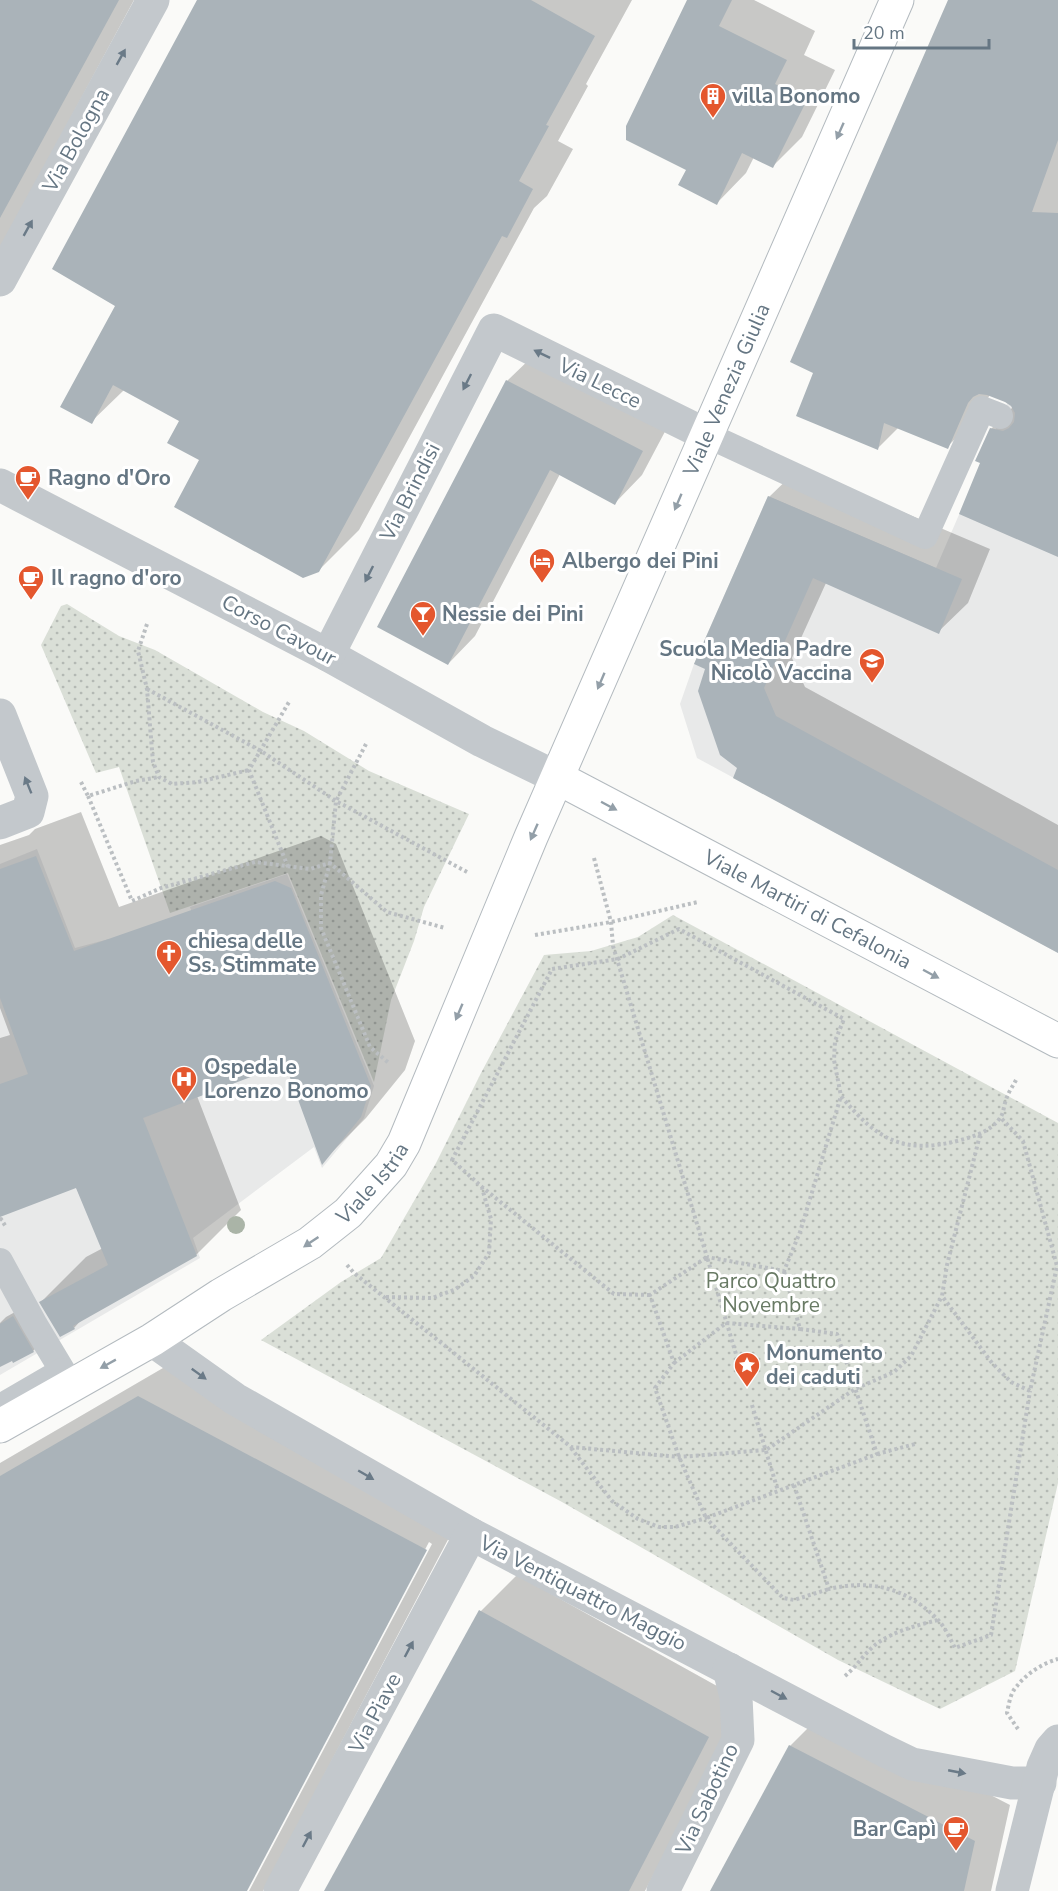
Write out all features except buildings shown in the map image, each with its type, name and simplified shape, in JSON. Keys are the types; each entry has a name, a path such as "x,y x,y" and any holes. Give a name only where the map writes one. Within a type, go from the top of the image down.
{"main road":[{"name":"Viale Venezia Giulia","path":"558,778 897,0"},
{"name":"Viale Martiri di Cefalonia","path":"558,778 1058,1041"},
{"name":"Viale Istria","path":"0,1426 67,1378 152,1340 221,1294 310,1244 348,1214 391,1165 404,1143 558,778"}],"street":[{"name":"Via Bologna","path":"0,280 153,0"},
{"name":"Via Lecce","path":"494,330 707,435"},
{"name":"Via Brindisi","path":"328,655 494,330"},
{"name":"Corso Cavour","path":"0,485 328,655 482,741 558,778"},
{"path":"0,715 32,796 28,812 0,823"},
{"name":"Via Ventiquattro Maggio","path":"152,1340 235,1399 471,1534 912,1764 1012,1783 1040,1783"},
{"name":"Via Piave","path":"280,1891 471,1534"},
{"name":"Via Sabotino","path":"663,1891 738,1740 736,1697 729,1669"},
{"path":"1012,1891 1047,1758 1058,1741"}],"lane":[{"path":"707,435 925,536 982,409 1000,416"},
{"path":"0,1261 67,1378"},
{"name":"Viale Istria","path":"0,1407 67,1378"}],"path":[{"path":"147,624 138,651 147,688 153,762 159,777"},
{"path":"147,688 261,751 336,801 467,872"},
{"path":"88,796 136,781 159,777 172,784 198,782 249,770 289,702"},
{"path":"366,744 336,801 330,863 321,895 321,928 370,1047 390,1064"},
{"path":"249,770 288,867"},
{"path":"81,782 132,901 161,888 255,862 310,869 330,863"},
{"path":"594,858 611,922 613,946 741,1371"},
{"path":"330,863 387,912 445,928"},
{"path":"529,936 611,922 698,902"},
{"path":"784,1270 707,1257 650,1295 614,1294 452,1160 552,969 618,960 679,929 844,1019 835,1041 834,1050 842,1096 854,1112 884,1138 908,1146 926,1147 980,1135 1001,1118 1007,1096 1016,1080"},
{"path":"800,1329 784,1270 800,1232 842,1096"},
{"path":"877,1454 837,1334 726,1323 674,1363 655,1388 679,1457 706,1518 783,1598 794,1600 845,1585 878,1585 906,1595 939,1620 955,1648 991,1635 1030,1391 1057,1266 1023,1142 1001,1118"},
{"path":"571,1447 679,1457 766,1450 855,1389 894,1372 911,1356 942,1296 947,1265 980,1135"},
{"path":"385,1297 432,1298 454,1290 474,1276 489,1253 491,1219 482,1187"},
{"path":"347,1265 571,1447 612,1502 638,1519 659,1527 675,1527 706,1518 877,1454 915,1444"},
{"path":"650,1295 674,1363"},
{"path":"942,1296 992,1363 1011,1382 1030,1391"},
{"path":"752,1405 778,1491"},
{"path":"794,1485 829,1589"},
{"path":"844,1676 855,1668 876,1644 909,1628 939,1620"},
{"path":"1007,1713 1016,1687 1043,1665 1058,1659"}],"shaded area":[{"name":"Scuola Media Padre Nicolò Vaccina","path":"1008,401 1058,422 1058,953 697,758 680,704 694,664 768,496 936,568"},
{"name":"Ospedale Lorenzo Bonomo","path":"37,849 75,948 109,939 150,1046 231,1016 190,907 287,874 374,1086 364,1118 322,1168 314,1147 193,1238 200,1258 0,1375 0,864"}],"green space":[{"path":"67,604 119,636 155,650 263,712 304,731 369,771 469,814 424,907 414,941 391,1000 374,1082 288,873 170,913 119,767 96,773 41,645 61,606"},
{"name":"Parco Quattro Novembre","path":"673,915 1058,1123 1058,1483 1015,1671 940,1709 838,1660 562,1502 261,1340 341,1282 381,1258 436,1163 544,955 591,951 638,937"}],"place":[{"name":"villa Bonomo","path":"713,119"},
{"name":"Ragno d'Oro","path":"28,501"},
{"name":"Albergo dei Pini","path":"542,584"},
{"name":"Il ragno d'oro","path":"31,601"},
{"name":"Nessie dei Pini","path":"423,637"},
{"name":"Scuola Media Padre Nicolò Vaccina","path":"872,684"},
{"name":"chiesa delle Ss. Stimmate","path":"169,976"},
{"name":"Ospedale Lorenzo Bonomo","path":"184,1102"},
{"name":"Monumento dei caduti","path":"747,1388"},
{"name":"Bar Capì","path":"956,1852"}]}
